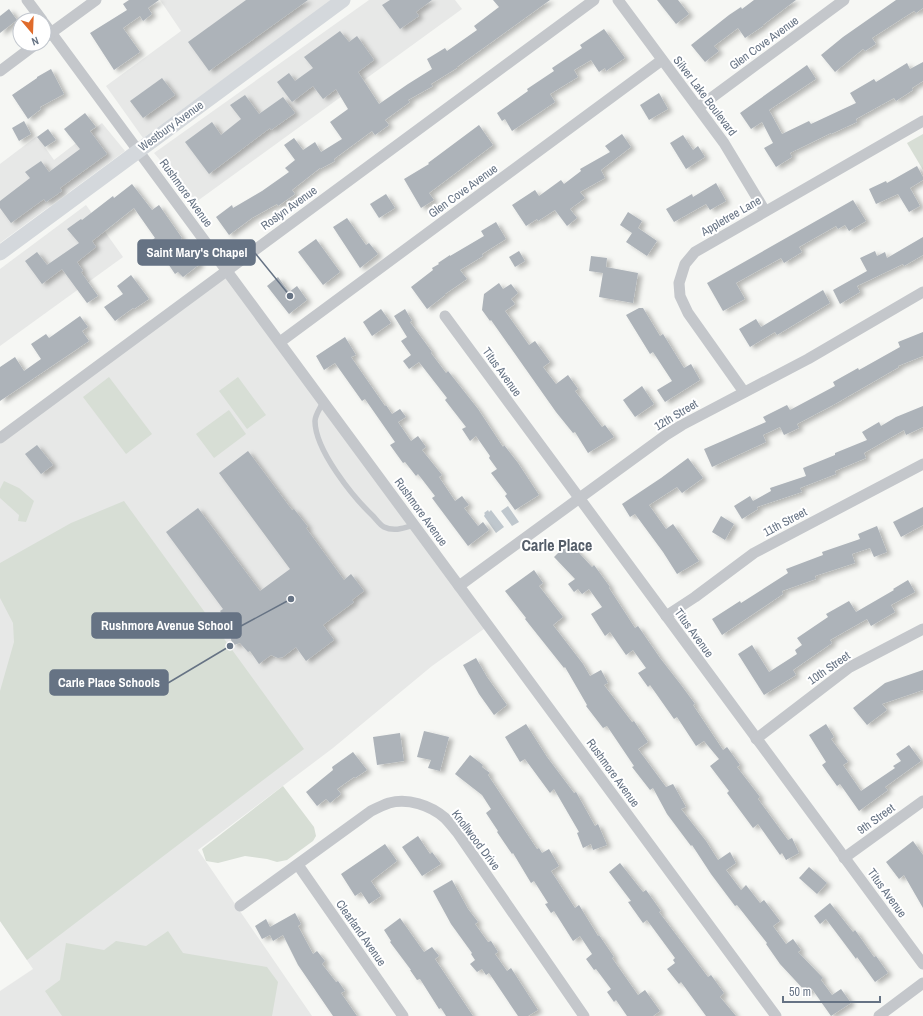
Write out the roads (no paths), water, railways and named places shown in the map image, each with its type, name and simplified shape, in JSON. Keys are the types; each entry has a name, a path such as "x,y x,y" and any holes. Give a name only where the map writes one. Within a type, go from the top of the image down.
{"main road":[{"name":"Westbury Avenue","path":"0,253 343,0"}],"street":[{"path":"27,0 36,12"},
{"path":"52,33 96,0"},
{"name":"Roslyn Avenue","path":"0,438 594,0"},
{"name":"Silver Lake Boulevard","path":"618,0 724,142 765,211"},
{"name":"Glen Cove Avenue","path":"699,107 844,0"},
{"name":"Rushmore Avenue","path":"52,41 138,151 227,270 776,1016"},
{"path":"0,71 25,52"},
{"name":"Glen Cove Avenue","path":"280,342 662,60"},
{"name":"Appletree Lane","path":"744,392 688,313 680,296 679,283 685,264 695,252 923,120"},
{"name":"12th Street","path":"459,586 676,428 808,359 923,292"},
{"name":"Titus Avenue","path":"445,316 923,964"},
{"name":"11th Street","path":"666,616 695,597 754,553 923,464"},
{"name":"10th Street","path":"756,739 850,667 923,629"},
{"name":"9th Street","path":"844,858 923,801"},
{"name":"Knollwood Drive","path":"240,906 298,865 371,810 390,803 407,802 420,804 434,810 446,818 457,832 584,1016"},
{"name":"Clearland Avenue","path":"298,865 403,1016"},
{"path":"879,1016 923,983"}],"lane":[{"path":"323,402 314,420 319,440 330,461 345,484 362,505 384,527 397,530 414,525"}],"place":[{"name":"Saint Mary's Chapel","path":"290,296"},
{"name":"Rushmore Avenue School","path":"291,599"},
{"name":"Carle Place Schools","path":"230,646"}],"district":[{"name":"Carle Place","path":"557,545"}]}
